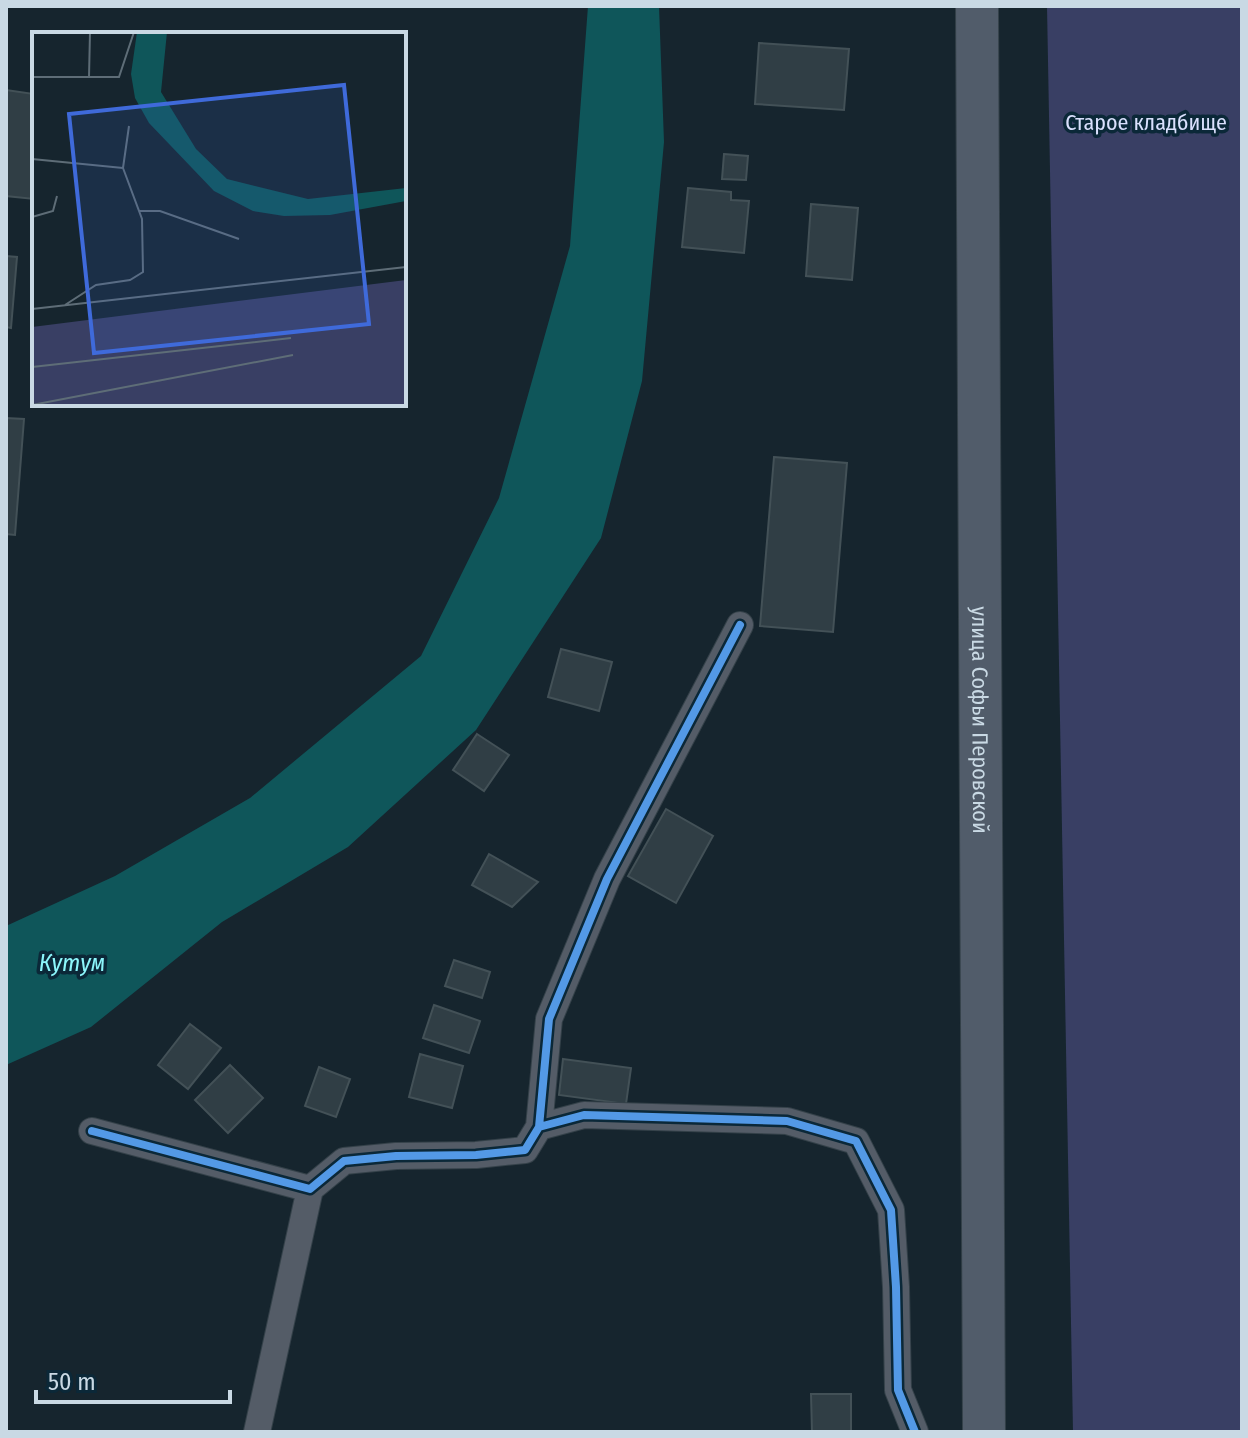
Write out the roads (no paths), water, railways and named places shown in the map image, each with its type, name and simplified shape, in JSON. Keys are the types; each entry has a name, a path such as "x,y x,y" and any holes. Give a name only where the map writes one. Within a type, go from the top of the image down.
{"main road":[{"name":"улица Софьи Перовской","path":"977,6 984,1432"}],"street":[{"path":"257,1432 310,1189 344,1161 525,1150 539,1127 549,1019 607,879 740,625"},
{"path":"539,1127 584,1115 787,1121 856,1141 891,1210 898,1390 915,1432"},
{"path":"92,1131 310,1189"}],"water":[{"name":"Кутум","path":"588,6 659,6 664,142 642,381 601,538 476,730 348,847 222,922 91,1027 6,1065 6,926 115,876 250,798 421,656 499,498 570,246"}],"park label":[{"name":"Старое кладбище","path":"1146,122"}]}
